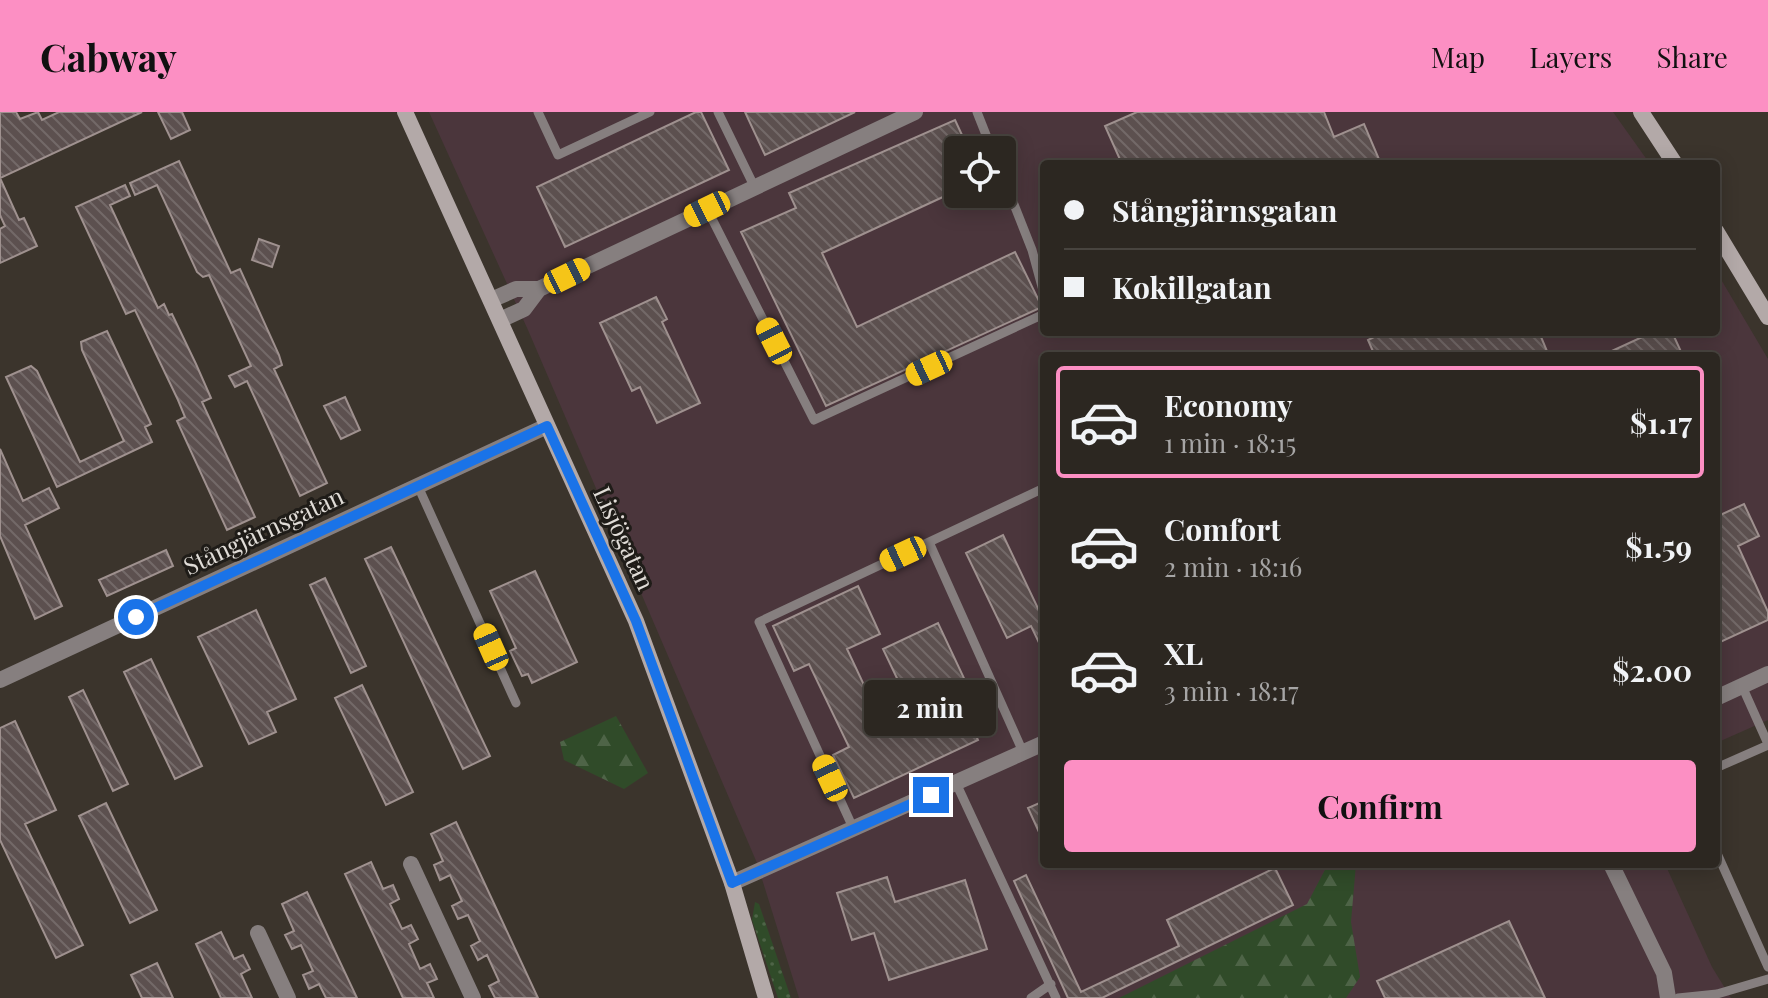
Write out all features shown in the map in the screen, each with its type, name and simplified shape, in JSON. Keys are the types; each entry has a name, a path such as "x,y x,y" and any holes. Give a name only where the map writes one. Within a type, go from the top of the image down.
{"street":[{"name":"Lisjögatan","path":"405,112 636,621 732,883 766,998"},
{"path":"491,300 516,289 539,289 915,112"},
{"path":"1641,112 1672,160"},
{"path":"1720,238 1768,317"},
{"path":"500,320 524,309 539,289"},
{"name":"Stångjärnsgatan","path":"0,680 547,426"},
{"path":"1720,696 1768,674"},
{"path":"732,883 855,831 1040,745"},
{"path":"411,864 473,998"},
{"path":"1613,868 1664,973 1668,998"},
{"path":"258,933 288,998"}],"lane":[{"path":"538,112 558,155 650,112"},
{"path":"718,112 754,186"},
{"path":"977,112 986,136"},
{"path":"1015,208 1040,279"},
{"path":"707,209 814,420 1040,316"},
{"path":"417,484 516,703"},
{"path":"855,831 759,622 1040,490"},
{"path":"929,542 1023,752"},
{"path":"1720,766 1768,744 1742,686"},
{"path":"956,783 1056,998"},
{"path":"1720,860 1768,967"},
{"path":"1755,937 1768,933"},
{"path":"1678,998 1717,994 1768,979"},
{"path":"1031,998 1051,984"}],"shaded area":[{"path":"429,112 1613,112 1647,160 1040,160 1040,336 1720,336 1720,278 1768,359 1768,720 1720,741 1720,352 1040,352 1040,868 1667,868 1712,967 1731,998 799,998 757,863 528,330"}],"green space":[{"path":"616,716 648,773 624,789 564,760 560,742"},
{"path":"1326,868 1356,868 1351,922 1360,977 1346,998 1119,998 1307,904"},
{"path":"755,902 759,904 791,998 778,998 752,920"}],"building":[{"path":"0,112 16,112 20,119 38,112 42,120 59,112 142,112 0,178"},
{"path":"158,112 182,112 190,130 171,139"},
{"path":"701,112 729,170 565,247 537,187"},
{"path":"745,112 855,112 765,155"},
{"path":"1137,112 1324,112 1334,137 1364,124 1379,160 1120,160 1105,126"},
{"path":"955,120 962,136 944,136 944,196 822,253 857,327 1015,252 1040,308 826,406 741,232 796,208 789,193"},
{"path":"179,161 231,273 240,269 279,355 282,365 274,369 327,483 300,496 247,381 235,387 229,376 251,366 209,275 203,277 197,272 157,185 135,195 130,183"},
{"path":"0,178 19,220 24,218 37,246 0,263 0,229 5,226 0,215"},
{"path":"125,185 130,196 110,205 158,308 164,304 169,315 172,314 196,364 211,398 202,402 255,517 227,530 177,421 185,417 178,400 135,310 126,314 76,207"},
{"path":"259,239 279,246 272,267 252,260"},
{"path":"656,297 667,319 662,322 700,403 657,423 640,387 632,391 600,323"},
{"path":"107,331 151,424 145,427 152,442 57,487 6,377 31,366 37,371 80,462 124,441 82,350 81,342"},
{"path":"1376,336 1541,336 1547,352 1373,352 1368,340"},
{"path":"1644,336 1674,336 1681,352 1610,352"},
{"path":"345,397 360,430 341,439 324,406"},
{"path":"0,449 23,501 49,488 59,508 25,525 62,606 35,619 0,536"},
{"path":"1744,504 1759,536 1738,546 1768,612 1768,620 1720,642 1720,515"},
{"path":"1003,535 1040,613 1040,645 1031,626 1007,638 966,553"},
{"path":"391,547 490,756 463,769 365,559"},
{"path":"166,550 173,566 107,596 99,580"},
{"path":"535,571 577,662 532,683 528,674 522,676 510,651 516,648 490,591"},
{"path":"325,578 366,666 351,673 310,585"},
{"path":"858,586 880,634 847,649 886,732 916,718 883,649 938,623 970,691 958,697 978,740 854,798 833,755 849,747 809,664 794,671 773,626"},
{"path":"256,610 296,699 267,712 276,732 249,744 198,637"},
{"path":"151,659 202,766 175,779 124,672"},
{"path":"362,685 413,792 386,805 335,698"},
{"path":"83,690 128,784 113,791 69,697"},
{"path":"15,721 56,810 25,824 83,945 56,958 0,840 0,728"},
{"path":"106,803 157,910 130,923 79,816"},
{"path":"1040,803 1040,834 1028,808"},
{"path":"456,822 538,998 495,998 489,986 499,981 487,955 478,960 471,946 480,941 468,915 458,919 452,906 462,901 450,875 440,880 434,865 443,861 431,834"},
{"path":"371,862 383,889 393,885 399,899 390,904 402,929 411,925 418,939 409,944 420,969 430,964 437,979 427,983 434,998 403,998 345,874"},
{"path":"1275,868 1293,905 1102,998 1068,998 1014,881 1026,875 1081,992 1179,946 1167,920"},
{"path":"887,877 895,902 965,880 987,949 889,980 874,933 852,940 837,893"},
{"path":"307,892 357,998 326,998 319,984 309,989 303,975 313,971 301,945 292,949 285,935 294,931 282,904"},
{"path":"1509,921 1545,998 1385,998 1377,981"},
{"path":"221,932 234,959 243,955 250,969 241,974 252,998 221,998 196,944"},
{"path":"157,963 173,998 142,998 131,975"}],"route":[{"path":"136,617 454,466 547,426 636,621 732,883 755,876 931,795"}]}
